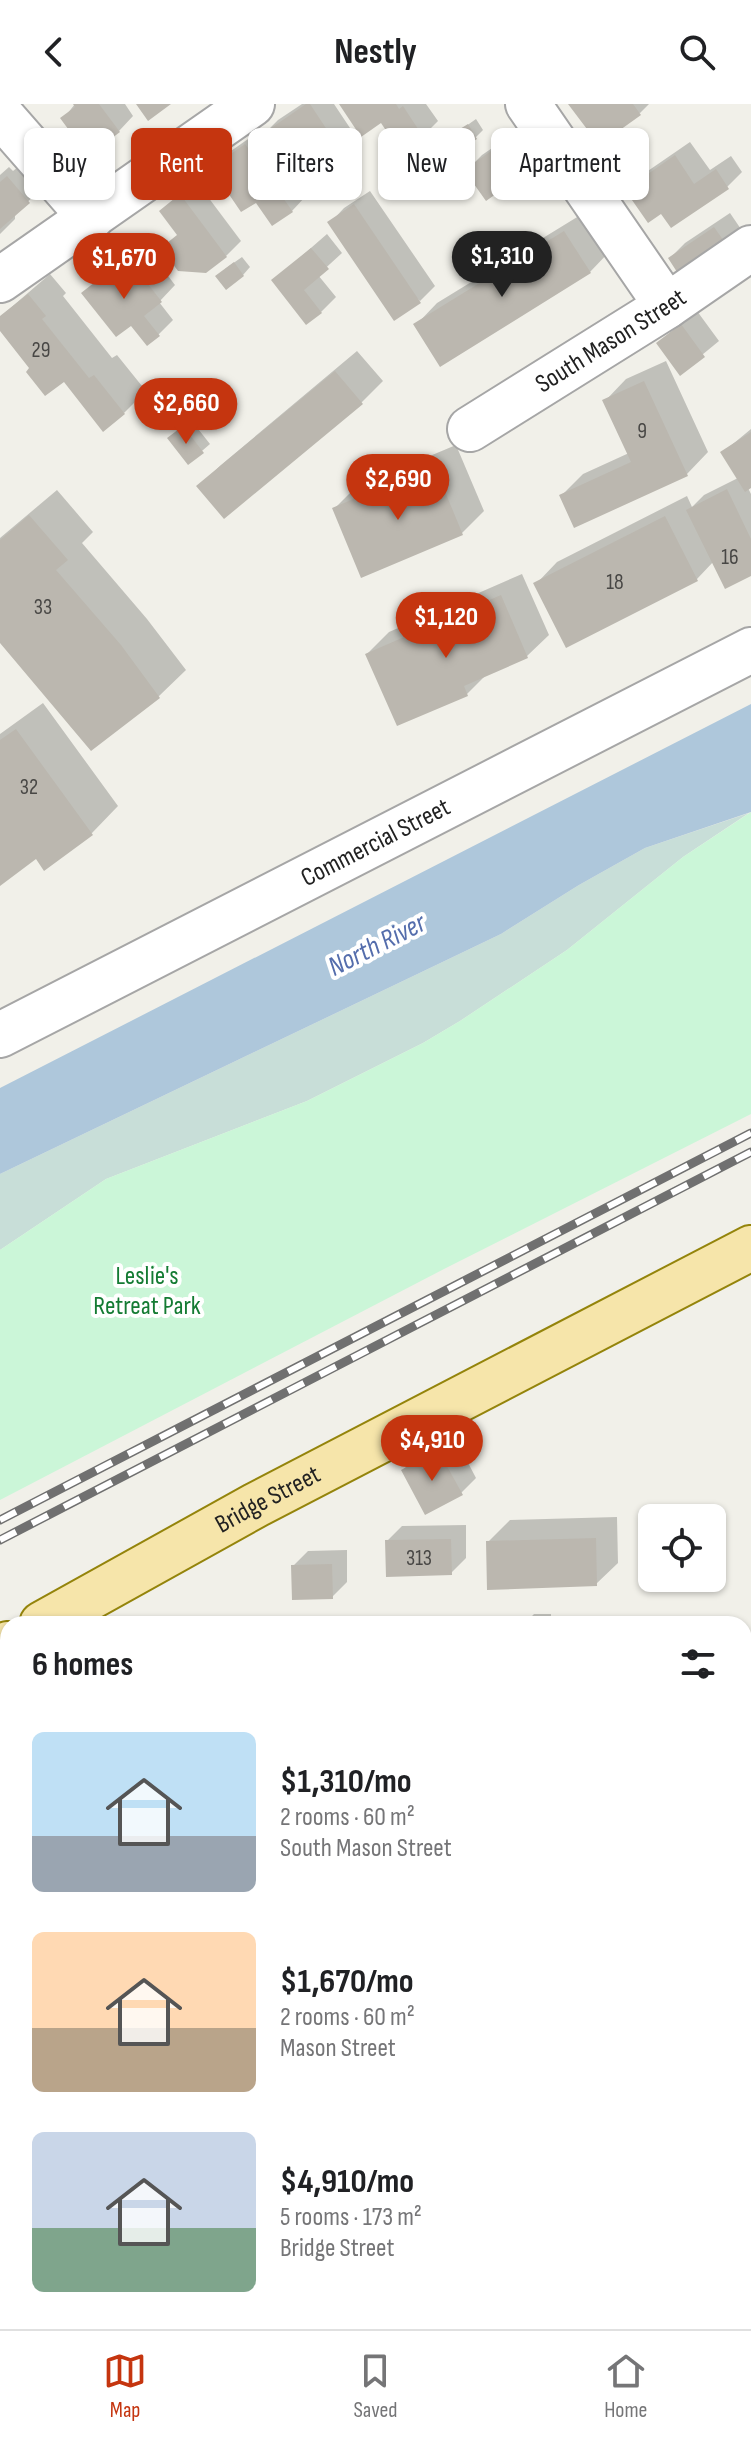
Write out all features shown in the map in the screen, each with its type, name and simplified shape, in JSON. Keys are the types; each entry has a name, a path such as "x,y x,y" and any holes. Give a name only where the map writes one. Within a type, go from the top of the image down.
{"main road":[{"name":"Bridge Street","path":"56,1616 256,1505 751,1248"}],"street":[{"path":"0,280 252,104"},
{"path":"528,104 667,306"},
{"path":"0,114 91,218"},
{"name":"South Mason Street","path":"470,429 667,306 751,248"},
{"name":"Commercial Street","path":"0,1035 751,650"}],"shaded area":[{"path":"749,813 683,857 567,950 423,1043 307,1101 106,1179 0,1250 0,1174 501,934 645,848"}],"green space":[{"name":"Leslie's Retreat Park","path":"751,812 751,1114 444,1269 0,1500 0,1250 106,1179 307,1101 423,1043 567,950 683,857"}],"water":[{"name":"North River","path":"751,704 751,812 645,848 501,934 0,1174 0,1088"}],"building":[{"path":"73,104 99,104 120,132 115,136 115,128 67,128 60,118 75,107"},
{"path":"136,104 171,104 148,121"},
{"path":"310,104 326,128 271,128"},
{"path":"339,104 396,104 399,109 403,106 417,128 384,128 381,123 362,136 362,128 355,128"},
{"path":"568,104 633,104 641,115 623,128 586,128"},
{"path":"245,144 248,148 248,200 285,200 293,212 272,226 256,203 241,212 232,199 232,153"},
{"path":"491,151 491,197 486,201 475,186 475,162"},
{"path":"675,155 694,184 716,169 729,189 671,228 661,214 648,223 632,200 649,200 649,173"},
{"path":"7,176 24,200 30,203 0,229 0,182"},
{"path":"173,200 184,200 227,257 206,273 178,271 166,255 167,243 177,235 159,211"},
{"path":"354,204 421,303 394,321 327,222"},
{"path":"714,227 733,254 677,272 668,258"},
{"path":"564,231 591,273 440,367 413,324"},
{"path":"311,248 329,269 304,290 322,313 306,325 271,280"},
{"path":"127,257 162,302 144,316 160,336 147,346 131,326 116,337 81,293"},
{"path":"234,262 244,276 226,290 215,276"},
{"path":"28,294 46,316 42,319 89,378 94,375 125,414 103,432 64,382 45,396 26,372 29,368 0,331 0,316"},
{"path":"681,324 705,357 680,376 656,343"},
{"path":"335,371 363,404 224,519 196,486"},
{"path":"644,381 688,476 574,528 559,495 631,462 602,400"},
{"path":"183,426 204,453 188,465 167,438"},
{"path":"751,432 751,488 745,492 720,452"},
{"path":"434,465 463,535 361,578 332,508"},
{"path":"727,489 751,539 751,576 725,589 686,510"},
{"path":"29,515 68,560 56,570 121,645 160,698 91,751 0,643 0,540"},
{"path":"665,516 698,581 566,648 533,583"},
{"path":"501,595 528,658 464,686 468,696 397,726 365,654"},
{"path":"16,729 93,835 44,871 36,859 0,886 0,740"},
{"path":"438,1450 463,1495 425,1515 401,1470"},
{"path":"596,1538 597,1586 487,1590 486,1541"},
{"path":"451,1539 452,1575 386,1577 385,1540"},
{"path":"332,1564 333,1599 292,1600 291,1565"}],"railway":[{"path":"0,1520 751,1133"},
{"path":"0,1540 751,1152"}]}
